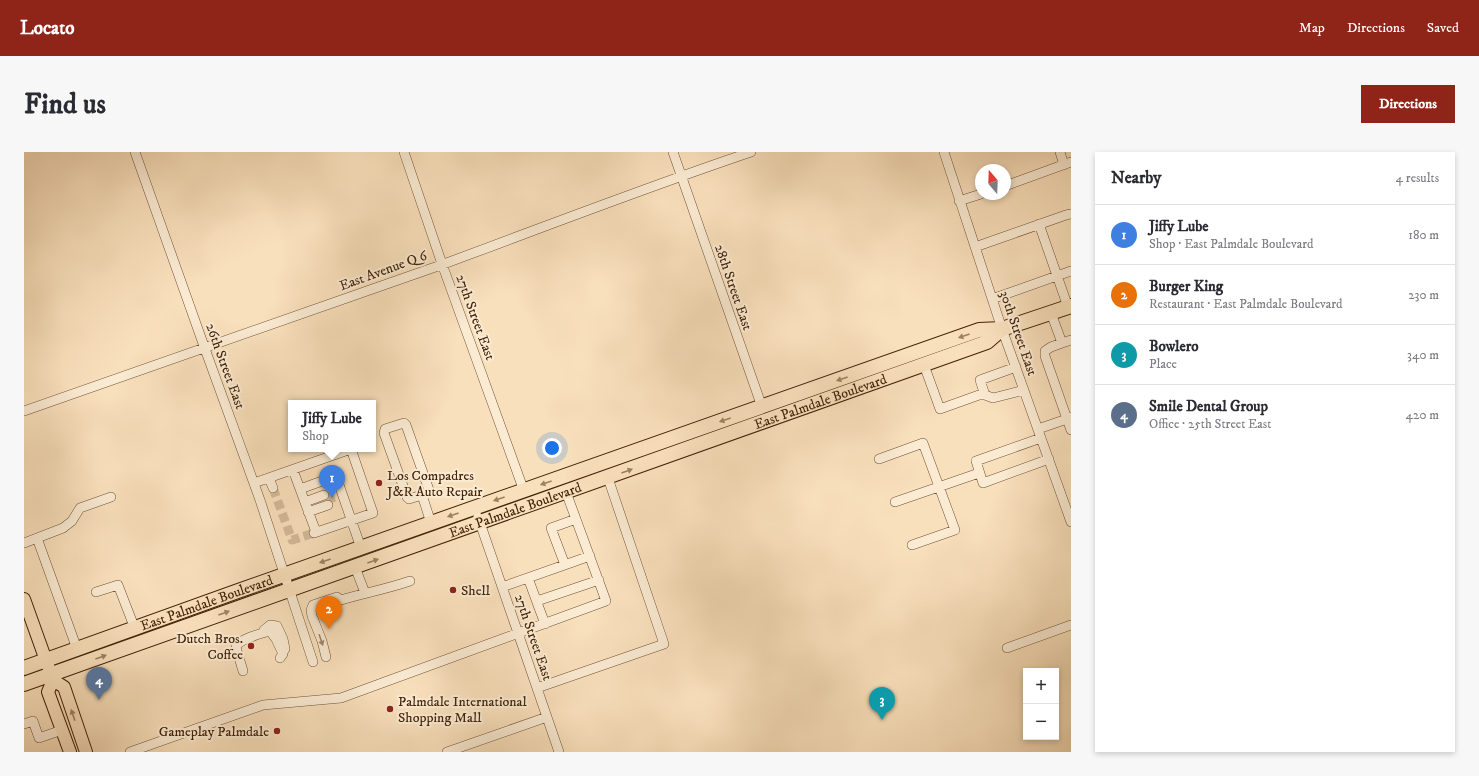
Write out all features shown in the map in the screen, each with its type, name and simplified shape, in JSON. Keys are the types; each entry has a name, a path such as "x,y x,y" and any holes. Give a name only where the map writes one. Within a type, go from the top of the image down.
{"highway":[{"name":"East Palmdale Boulevard","path":"24,668 979,330 1002,329 1069,307"},
{"name":"East Palmdale Boulevard","path":"24,684 52,678 289,590 924,365 986,342 1002,329"}],"main road":[{"path":"25,602 52,678 48,692 70,752"},
{"path":"52,678 64,687 86,752"}],"street":[{"name":"26th Street East","path":"135,152 204,349 254,484 313,662"},
{"name":"27th Street East","path":"404,152 442,264 524,491"},
{"name":"28th Street East","path":"673,152 762,407"},
{"name":"East Avenue Q 6","path":"24,411 204,349 751,152"},
{"name":"30th Street East","path":"944,152 1002,329 1071,522"},
{"path":"1011,184 1067,163 1060,152"},
{"path":"959,201 975,196"},
{"path":"975,247 1071,214"},
{"path":"1039,224 1069,307"},
{"path":"992,299 1071,271"},
{"path":"1051,313 1067,342 1051,347 1045,351 1045,356 1069,418 1071,430"},
{"path":"924,365 940,409 978,395 985,395 993,398 1024,390"},
{"path":"985,395 980,380 1016,367"},
{"path":"1049,459 983,483 976,461 1040,433 1069,418"},
{"path":"404,423 406,425 430,490 422,494 409,499 407,498 384,432 386,429 404,423"},
{"path":"879,459 923,443 955,530 912,545"},
{"path":"254,484 343,452"},
{"path":"293,470 315,532 373,513 352,452"},
{"path":"895,502 979,473"},
{"path":"300,489 336,476 340,495 362,548"},
{"path":"269,478 273,488"},
{"path":"537,688 664,644 608,478"},
{"path":"130,752 262,705 341,698 606,601 566,492"},
{"path":"422,494 431,523"},
{"path":"24,543 64,528 72,521 80,508 111,497"},
{"path":"306,507 326,500"},
{"name":"27th Street East","path":"474,508 559,752"},
{"path":"565,565 551,528 576,519"},
{"path":"37,538 77,649"},
{"path":"502,587 590,556"},
{"path":"355,567 365,593"},
{"path":"528,578 545,624"},
{"path":"537,602 598,580"},
{"path":"326,657 322,641 312,616 311,610 313,605 318,602 337,597 341,600 410,581"},
{"path":"96,592 118,586 135,629"},
{"path":"1007,648 1071,625"},
{"path":"244,671 236,645 241,641 260,633 270,631 276,640 281,656"},
{"path":"447,752 547,717"},
{"path":"24,724 33,721 39,738 62,730"}],"tunnel":[{"path":"273,488 292,540 314,533"},
{"path":"326,500 337,496"}],"place":[{"name":"Los Compadres J&R Auto Repair","path":"379,483"},
{"name":"Jiffy Lube","path":"332,498"},
{"name":"Shell","path":"453,590"},
{"name":"Burger King","path":"329,629"},
{"name":"Dutch Bros. Coffee","path":"251,646"},
{"name":"Smile Dental Group","path":"99,700"},
{"name":"Palmdale International Shopping Mall","path":"390,709"},
{"name":"Bowlero","path":"882,720"},
{"name":"Gameplay Palmdale","path":"277,731"}]}
